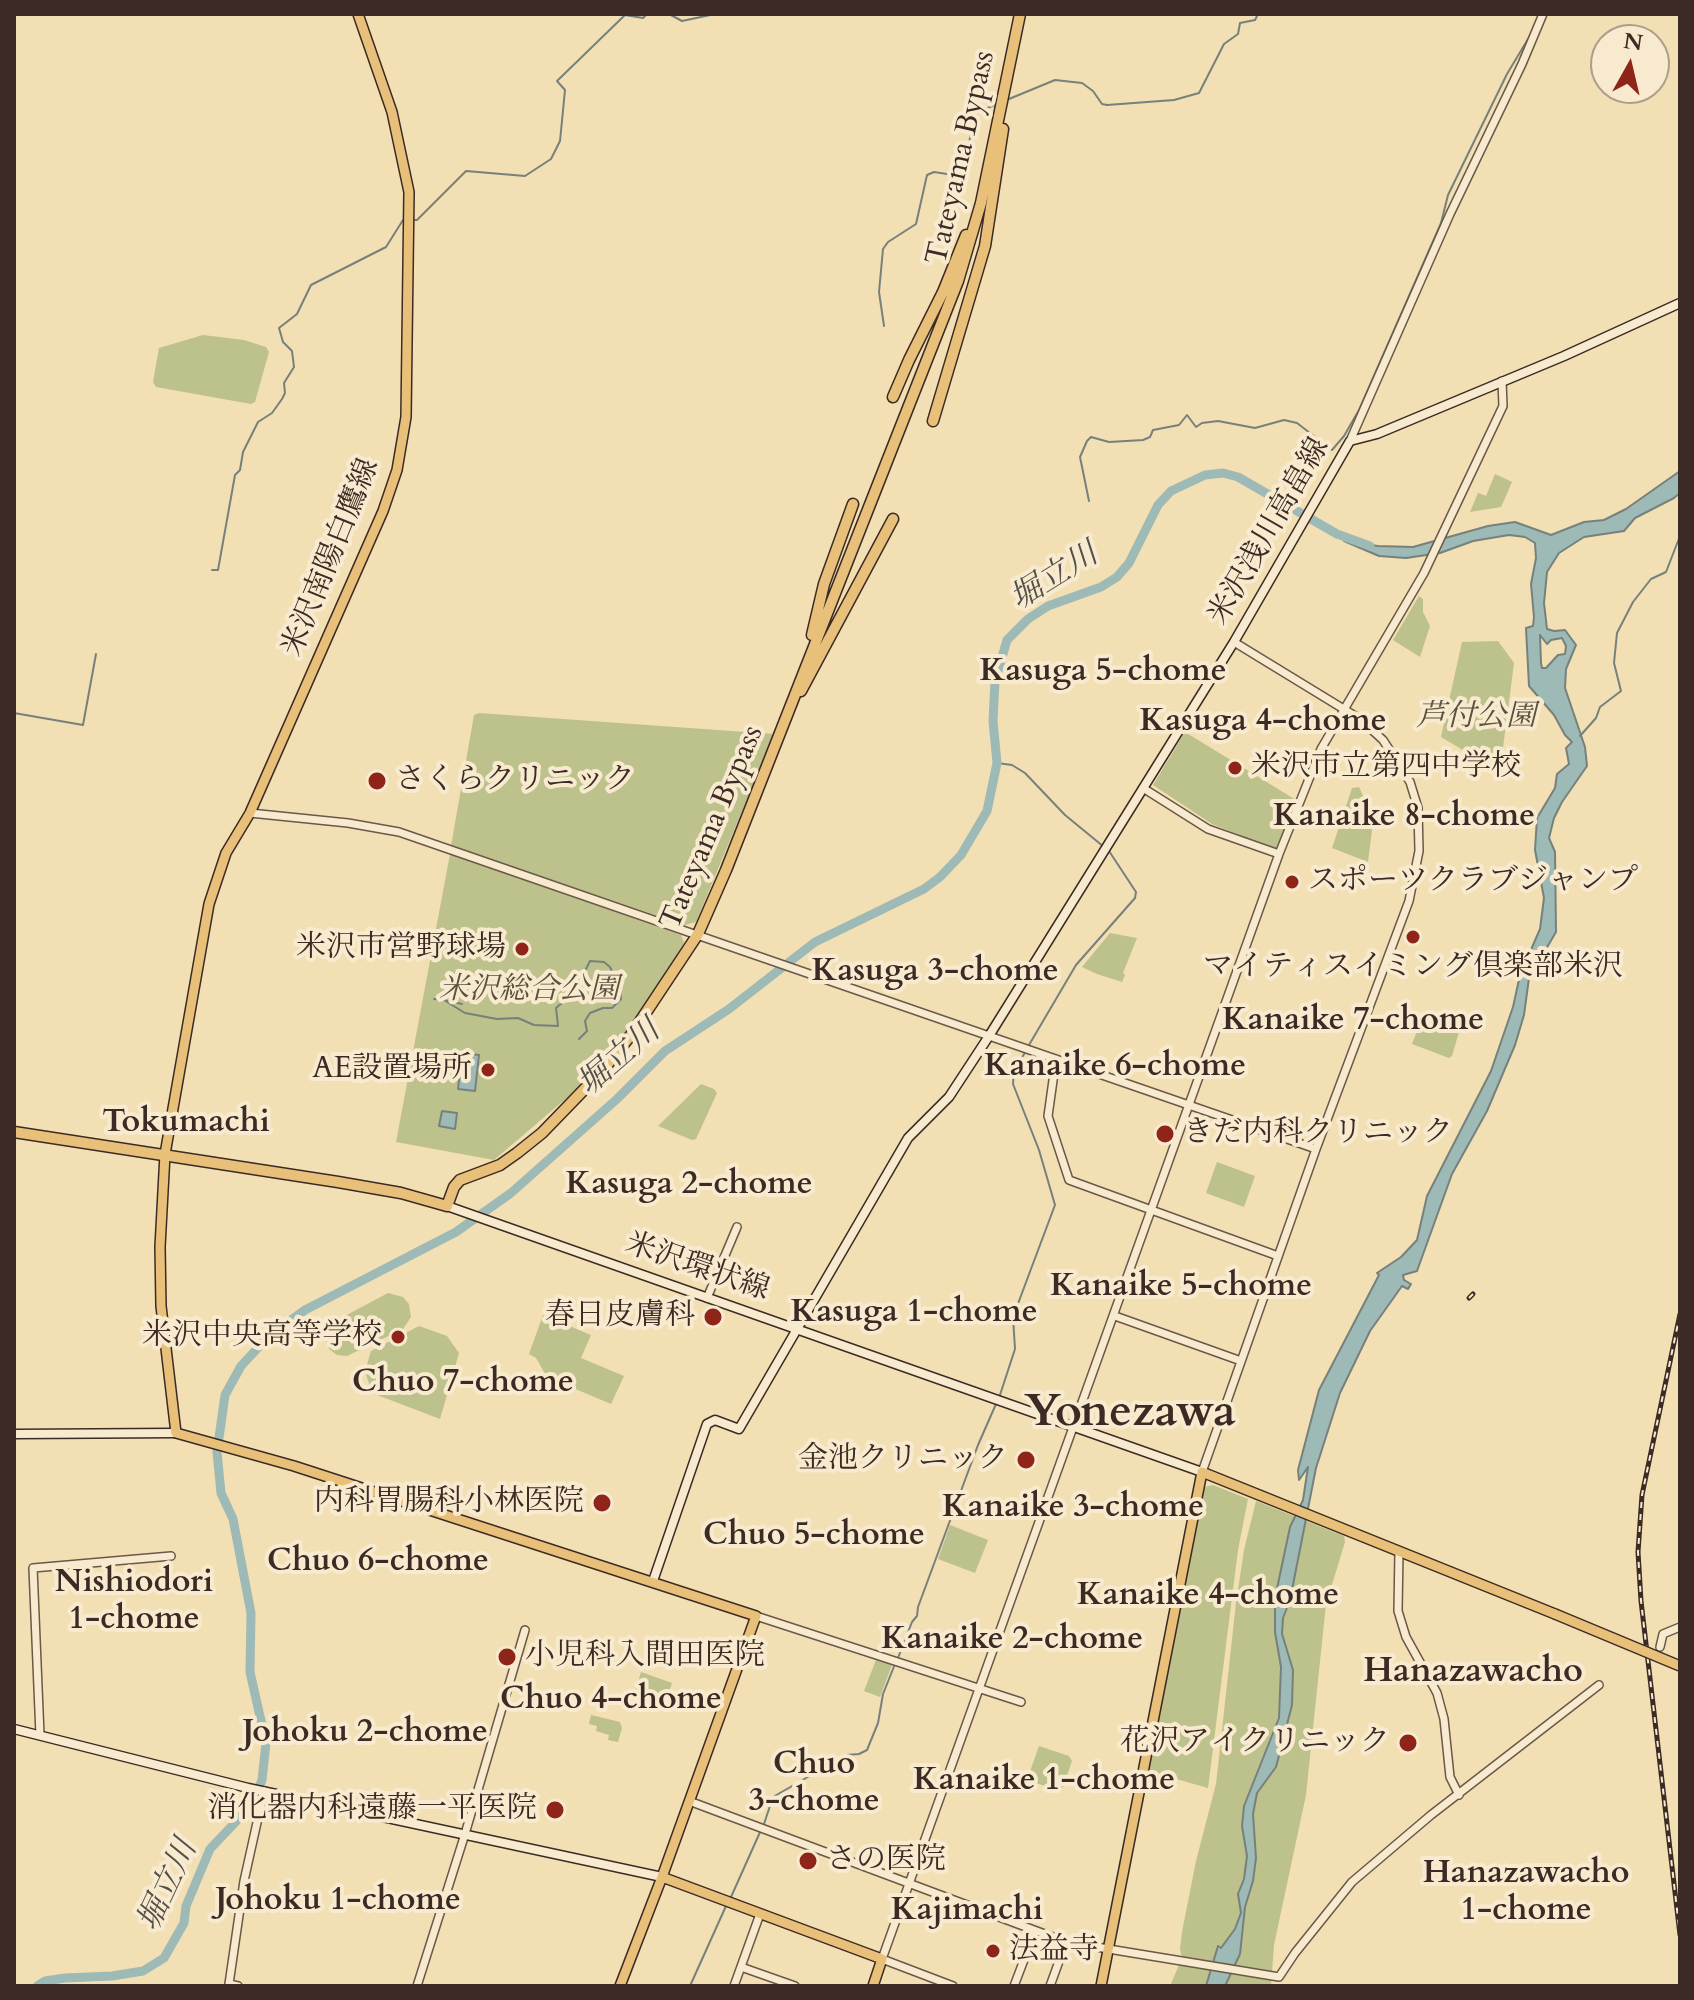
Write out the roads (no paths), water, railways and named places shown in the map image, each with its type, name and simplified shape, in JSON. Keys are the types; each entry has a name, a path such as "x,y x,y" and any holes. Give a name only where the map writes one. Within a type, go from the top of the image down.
{"highway":[{"name":"Tateyama Bypass","path":"447,1206 460,1180 485,1172 517,1153 542,1133 603,1070 631,1035 698,934 726,870 967,255 1020,14"},
{"path":"933,421 987,238 1011,56"},
{"path":"893,397 962,246 998,125"},
{"path":"790,705 816,622 824,584 853,504"},
{"path":"790,705 808,680 893,519"},
{"path":"14,1132 401,1193 447,1206"}],"main road":[{"name":"米沢南陽白鷹線","path":"176,1433 161,1306 160,1247 165,1154 209,904 226,853 250,813 383,511 397,470 406,417 410,276 407,178 392,112 358,14"},
{"name":"米沢浅川高畠線","path":"653,1581 707,1424 715,1420 739,1429 908,1138 949,1097 989,1036 1234,642 1350,441 1377,434 1626,329 1680,303"},
{"name":"米沢環状線","path":"447,1206 1202,1472"},
{"path":"14,1434 176,1433 756,1616 620,1986"},
{"path":"1101,1986 1202,1472 1680,1666"},
{"path":"14,1729 248,1788 662,1877 882,1959 873,1986"}],"street":[{"path":"1350,441 1543,14"},
{"path":"953,1986 882,1959 1279,854 1321,749 1403,610 1503,406 1502,381"},
{"path":"1202,1472 1316,1149 1409,901 1419,851 1418,808 1410,782 1383,740 1360,719 1234,642"},
{"path":"1143,788 1208,829 1279,854"},
{"path":"250,813 348,823 399,832 1316,1149"},
{"path":"1056,1059 1048,1116 1066,1176 1072,1182 1278,1256"},
{"path":"707,1298 737,1227"},
{"path":"1115,1316 1241,1361"},
{"path":"1399,1551 1398,1611 1406,1637 1437,1693 1444,1719 1450,1777 1459,1795"},
{"path":"40,1735 33,1568 171,1556"},
{"path":"756,1616 1021,1702"},
{"path":"1660,1647 1663,1634 1680,1627"},
{"path":"417,1986 525,1630"},
{"path":"689,1801 1066,1942 1279,1977 1352,1882 1599,1685"},
{"path":"238,1986 229,1984 244,1881 263,1791"},
{"path":"734,1986 760,1914"},
{"path":"1014,1986 1035,1931"},
{"path":"1050,1986 1066,1942"},
{"path":"741,1967 795,1986"}],"water":[{"path":"1680,471 1680,493 1674,498 1635,518 1624,531 1584,537 1559,553 1547,572 1544,603 1547,629 1565,630 1576,645 1566,669 1565,688 1585,747 1587,766 1562,802 1549,838 1555,852 1556,932 1529,978 1524,1015 1515,1045 1487,1111 1452,1174 1417,1271 1403,1275 1404,1280 1411,1284 1408,1289 1402,1286 1370,1331 1340,1393 1316,1468 1290,1600 1283,1618 1282,1634 1293,1670 1292,1705 1276,1767 1257,1793 1253,1814 1256,1858 1245,1907 1240,1954 1225,1986 1206,1986 1218,1946 1221,1948 1235,1929 1241,1913 1238,1894 1247,1856 1242,1826 1244,1806 1279,1718 1281,1667 1275,1632 1275,1598 1290,1527 1303,1500 1308,1467 1299,1480 1298,1470 1319,1390 1379,1275 1377,1273 1401,1257 1417,1240 1427,1196 1491,1071 1513,1007 1520,975 1540,929 1544,898 1535,850 1537,818 1555,788 1557,774 1569,764 1566,748 1572,742 1529,686 1526,628 1533,626 1534,617 1531,584 1536,558 1535,543 1525,537 1509,535 1473,541 1440,553 1406,558 1379,556 1344,541 1413,547 1488,526 1515,522 1551,535 1584,522 1604,520 1626,509","holes":["1540,635 1547,644 1562,638 1566,646 1565,654 1558,655 1546,668 1542,668"]},
{"path":"462,1053 479,1055 475,1091 458,1089"},
{"path":"442,1111 457,1113 455,1129 439,1126"}],"waterway":[{"path":"413,220 417,220 466,171 525,176 551,159 560,141 565,90 557,81 625,15 643,18 647,14"},
{"path":"669,14 682,21 715,14"},
{"path":"1009,99 1055,80 1082,83 1093,91 1102,104 1107,105 1174,100 1199,93 1224,44 1238,34 1240,23 1255,20 1258,14"},
{"path":"1089,501 1080,457 1091,437 1109,442 1143,440 1150,437 1153,430 1179,425 1187,415 1196,427 1218,421 1255,428 1284,420 1297,423 1332,450 1359,410 1441,223 1448,195 1507,74 1531,34"},
{"path":"884,326 879,292 883,249 888,242 916,224 927,175 934,172 960,176 977,112 995,105"},
{"path":"212,570 218,570 235,475 240,470 243,452 258,422 272,413 282,399 284,383 294,367 292,351 283,342 279,328 297,314 311,285 386,247 403,220 406,220"},
{"name":"堀立川","path":"37,1986 45,1981 65,1978 143,1971 164,1958 184,1923 186,1906 210,1849 245,1812 262,1780 266,1743 250,1672 251,1613 233,1519 221,1493 217,1452 225,1395 241,1366 268,1337 305,1310 456,1232 511,1193 617,1099 665,1051 729,1009 815,942 924,889 940,877 961,855 987,811 997,763 993,721 995,681 1007,640 1028,619 1048,606 1101,587 1117,577 1129,563 1158,505 1171,491 1205,475 1223,473 1238,477 1337,534 1370,546"},
{"path":"1580,736 1596,718 1600,707 1621,691 1614,663 1617,633 1633,602 1651,579 1666,572 1680,536"},
{"path":"14,713 83,725 96,654"},
{"path":"997,763 1012,765 1025,773 1065,815 1104,847"},
{"path":"1029,1045 1076,965 1135,898 1136,892 1109,851"},
{"path":"434,999 444,1000 465,1013 558,1026 556,1008 574,993 590,961 604,962 610,967 621,999 612,1008 590,1013 585,1021 587,1031 579,1039"},
{"path":"444,1000 462,1004"},
{"path":"999,1398 1015,1349 1013,1317 1055,1205 1039,1150 1013,1084 1014,1070 1026,1051"},
{"path":"898,1658 917,1616 978,1445 996,1404"},
{"path":"764,1824 773,1797 846,1755 867,1750 895,1664"},
{"path":"731,1897 761,1830"},
{"path":"690,1986 726,1906"}],"railway":[{"path":"1469,1298 1473,1294"},
{"path":"1680,1314 1642,1495 1638,1552 1680,1935"}],"place":[{"name":"米沢市立第四中学校","path":"1235,768"},
{"name":"さくらクリニック","path":"377,781"},
{"name":"スポーツクラブジャンプ","path":"1292,882"},
{"name":"マイティスイミング倶楽部米沢","path":"1413,937"},
{"name":"米沢市営野球場","path":"522,949"},
{"name":"AE設置場所","path":"488,1070"},
{"name":"きだ内科クリニック","path":"1165,1134"},
{"name":"春日皮膚科","path":"713,1317"},
{"name":"米沢中央高等学校","path":"398,1337"},
{"name":"金池クリニック","path":"1026,1460"},
{"name":"内科胃腸科小林医院","path":"602,1503"},
{"name":"小児科入間田医院","path":"507,1657"},
{"name":"花沢アイクリニック","path":"1408,1743"},
{"name":"消化器内科遠藤一平医院","path":"555,1810"},
{"name":"さの医院","path":"808,1861"},
{"name":"法益寺","path":"993,1951"}],"district":[{"name":"Kasuga 5-chome","path":"1103,673"},
{"name":"Kasuga 4-chome","path":"1263,723"},
{"name":"Kanaike 8-chome","path":"1404,818"},
{"name":"Kasuga 3-chome","path":"935,973"},
{"name":"Kanaike 7-chome","path":"1353,1022"},
{"name":"Kanaike 6-chome","path":"1115,1068"},
{"name":"Tokumachi","path":"186,1124"},
{"name":"Kasuga 2-chome","path":"689,1186"},
{"name":"Kanaike 5-chome","path":"1181,1288"},
{"name":"Kasuga 1-chome","path":"914,1314"},
{"name":"Chuo 7-chome","path":"463,1384"},
{"name":"Yonezawa","path":"1130,1414"},
{"name":"Kanaike 3-chome","path":"1073,1509"},
{"name":"Chuo 5-chome","path":"814,1537"},
{"name":"Chuo 6-chome","path":"378,1563"},
{"name":"Kanaike 4-chome","path":"1208,1597"},
{"name":"Nishiodori 1-chome","path":"134,1602"},
{"name":"Kanaike 2-chome","path":"1012,1641"},
{"name":"Hanazawacho","path":"1473,1673"},
{"name":"Chuo 4-chome","path":"611,1701"},
{"name":"Johoku 2-chome","path":"365,1734"},
{"name":"Kanaike 1-chome","path":"1044,1782"},
{"name":"Chuo 3-chome","path":"814,1784"},
{"name":"Hanazawacho 1-chome","path":"1526,1894"},
{"name":"Johoku 1-chome","path":"338,1902"},
{"name":"Kajimachi","path":"967,1912"}],"park label":[{"name":"芦付公園","path":"1476,718"},
{"name":"米沢総合公園","path":"529,991"}]}
